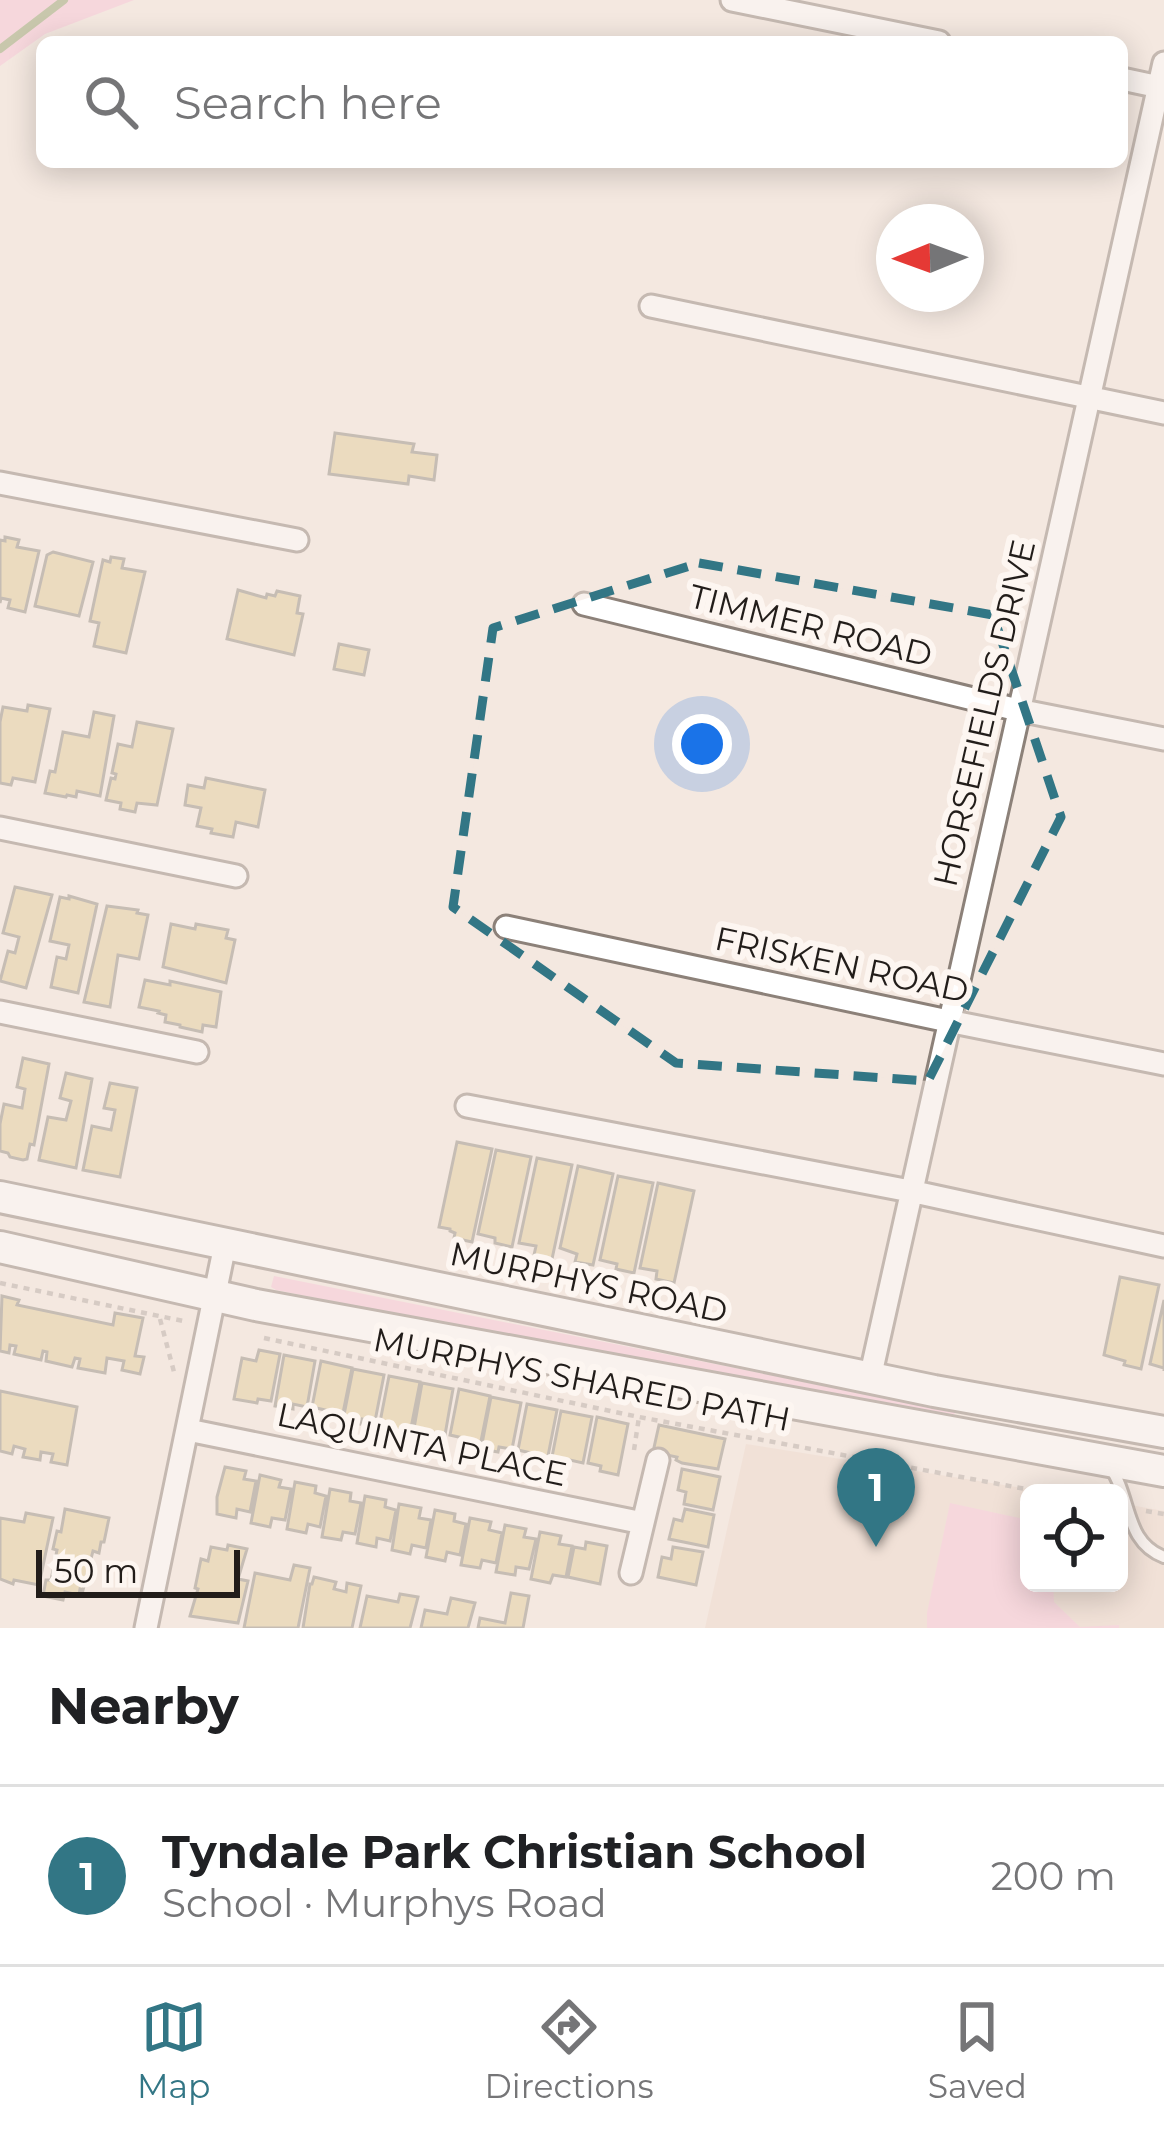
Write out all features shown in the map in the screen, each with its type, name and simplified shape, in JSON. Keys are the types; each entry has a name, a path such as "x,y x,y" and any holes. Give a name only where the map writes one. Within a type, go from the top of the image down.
{"main road":[{"name":"MURPHYS ROAD","path":"0,1197 1160,1434"},
{"path":"0,1246 436,1339 1164,1471"}],"street":[{"path":"731,0 909,36"},
{"name":"HORSEFIELDS DRIVE","path":"870,1378 1164,62"},
{"path":"1128,80 1161,87"},
{"path":"651,306 1164,413"},
{"path":"0,483 297,540"},
{"name":"TIMMER ROAD","path":"584,604 1018,710 1164,739"},
{"path":"0,828 236,876"},
{"name":"FRISKEN ROAD","path":"506,926 1164,1064"},
{"path":"0,1012 197,1052"},
{"path":"467,1106 910,1191 1164,1246"},
{"path":"146,1628 225,1245"},
{"name":"LAQUINTA PLACE","path":"188,1430 643,1523"},
{"path":"631,1573 658,1460"}],"lane":[{"path":"1105,1460 1122,1485 1140,1543 1164,1556"}],"path":[{"path":"0,1283 177,1320"},
{"path":"159,1316 173,1368"},
{"name":"MURPHYS SHARED PATH","path":"250,1336 639,1417 1020,1488"}],"highlighted area":[{"path":"699,563 993,615 1061,817 928,1081 676,1063 453,907 493,628"}],"shaded area":[{"path":"0,0 134,0 36,36 0,66"},
{"path":"274,1276 955,1412 952,1425 276,1290 271,1287"},
{"path":"746,1444 1020,1488 1020,1592 1128,1592 1128,1505 1164,1511 1164,1628 705,1628"},
{"path":"950,1503 1020,1518 1020,1592 1053,1592 1054,1602 1080,1627 1119,1628 927,1628"}],"building":[{"path":"335,433 414,444 412,452 437,455 434,480 409,476 408,484 329,474"},
{"path":"0,540 19,540 17,547 39,551 25,612 8,608 10,600 1,598 0,603"},
{"path":"53,552 93,562 79,616 35,606 47,555"},
{"path":"111,557 124,559 122,568 145,572 126,653 94,646 99,623 90,621 103,560 110,562"},
{"path":"238,590 266,598 277,591 300,596 297,613 303,614 294,655 227,639"},
{"path":"339,644 369,650 364,675 334,669"},
{"path":"28,705 50,709 35,782 13,778 11,785 0,783 3,707 27,711"},
{"path":"94,712 114,716 100,796 77,791 76,797 45,793 50,771 55,772 63,732 89,737"},
{"path":"137,722 173,729 157,805 137,803 135,812 106,800 111,778 115,779 118,744 132,747"},
{"path":"206,778 265,790 258,827 236,822 233,837 197,826 201,808 185,805 188,785 204,788"},
{"path":"15,887 52,895 26,988 0,981 8,951 15,953 19,937 3,933"},
{"path":"60,897 97,904 78,993 51,987 57,957 66,959 69,945 50,941"},
{"path":"107,906 148,915 139,959 118,955 110,1007 84,1002"},
{"path":"171,924 228,930 226,938 235,940 226,983 163,967"},
{"path":"145,980 221,992 216,1027 203,1025 202,1032 180,1027 165,1022 166,1015 159,1011 139,1007"},
{"path":"23,1058 49,1064 34,1145 30,1144 23,1160 0,1151 0,1124 4,1104 22,1108 25,1089 17,1087"},
{"path":"66,1073 92,1079 76,1168 39,1160 48,1117 66,1120 71,1101 60,1098"},
{"path":"110,1083 137,1088 120,1177 83,1170 92,1126 111,1130 115,1110 104,1108"},
{"path":"457,1142 492,1149 472,1242 454,1238 450,1229 439,1227"},
{"path":"496,1150 531,1157 512,1247 478,1234"},
{"path":"537,1158 572,1165 552,1259 534,1255 536,1246 519,1243"},
{"path":"578,1166 613,1174 593,1265 575,1262 577,1254 560,1248"},
{"path":"618,1176 653,1183 634,1273 600,1260"},
{"path":"658,1183 694,1191 674,1283 656,1279 657,1271 640,1268"},
{"path":"1120,1277 1159,1285 1141,1369 1104,1355"},
{"path":"2,1296 19,1300 17,1305 113,1325 115,1313 143,1318 135,1356 144,1357 140,1374 122,1370 124,1361 107,1358 105,1373 78,1368 80,1359 75,1358 72,1367 46,1361 43,1351 41,1360 14,1354 16,1346 10,1345 9,1353 0,1351"},
{"path":"1164,1300 1164,1368 1150,1364"},
{"path":"259,1350 280,1354 271,1401 234,1399 242,1358 256,1361"},
{"path":"284,1355 315,1361 307,1407 275,1406"},
{"path":"321,1361 352,1368 342,1418 312,1407"},
{"path":"353,1369 384,1375 375,1421 343,1420"},
{"path":"389,1376 420,1382 410,1433 380,1422"},
{"path":"422,1383 453,1389 445,1435 413,1434"},
{"path":"459,1389 490,1396 480,1446 450,1435"},
{"path":"0,1391 77,1407 67,1465 51,1462 53,1454 41,1452 40,1460 23,1457 25,1449 14,1446 12,1454 0,1451"},
{"path":"491,1397 521,1403 512,1449 481,1449"},
{"path":"527,1404 557,1410 547,1461 518,1450"},
{"path":"561,1411 592,1417 583,1463 551,1462"},
{"path":"597,1417 628,1424 618,1475 588,1463"},
{"path":"659,1425 725,1439 718,1469 653,1452"},
{"path":"225,1467 246,1471 244,1479 256,1481 250,1512 237,1509 236,1518 217,1514"},
{"path":"682,1469 720,1477 713,1510 684,1504 686,1492 678,1490"},
{"path":"260,1475 281,1480 279,1487 291,1489 285,1520 272,1518 270,1527 251,1523"},
{"path":"295,1482 316,1486 315,1493 326,1496 320,1527 308,1524 306,1533 287,1529"},
{"path":"330,1489 351,1493 350,1501 361,1503 355,1534 343,1532 341,1540 322,1537"},
{"path":"365,1496 386,1500 385,1507 396,1510 390,1541 377,1538 376,1547 357,1543"},
{"path":"399,1504 421,1508 419,1518 431,1520 426,1548 412,1545 410,1554 392,1550"},
{"path":"65,1509 109,1518 99,1553 93,1551 83,1590 79,1595 65,1592 63,1600 43,1596 46,1580 51,1580 57,1550 53,1549"},
{"path":"685,1509 714,1515 708,1547 669,1539 674,1519 682,1521"},
{"path":"435,1510 455,1514 454,1521 466,1524 460,1555 447,1552 445,1561 426,1557"},
{"path":"26,1513 53,1518 39,1585 0,1579 0,1518 24,1522"},
{"path":"470,1518 491,1522 489,1530 502,1533 496,1563 482,1560 480,1568 461,1565"},
{"path":"505,1525 526,1529 524,1537 536,1539 529,1569 516,1567 515,1575 496,1572"},
{"path":"540,1532 561,1536 559,1544 572,1546 566,1577 553,1575 550,1583 531,1579"},
{"path":"586,1542 607,1546 600,1584 568,1577 574,1547 585,1549"},
{"path":"228,1545 247,1549 238,1579 248,1581 238,1623 190,1616 201,1559 208,1561 211,1547 227,1550"},
{"path":"673,1547 703,1552 696,1585 658,1577 662,1557 671,1559"},
{"path":"294,1565 310,1568 298,1628 244,1628 255,1573 290,1580"},
{"path":"314,1577 336,1582 334,1589 346,1592 347,1583 361,1586 352,1628 303,1628"},
{"path":"511,1593 529,1596 523,1628 478,1628 480,1618 505,1623"},
{"path":"400,1594 418,1597 410,1628 360,1628 367,1596 398,1602"},
{"path":"451,1598 475,1603 468,1628 421,1628 425,1610 447,1614"}],"waterway":[{"path":"0,49 64,0"}],"place":[{"name":"Tyndale Park Christian School","path":"876,1547"}]}
